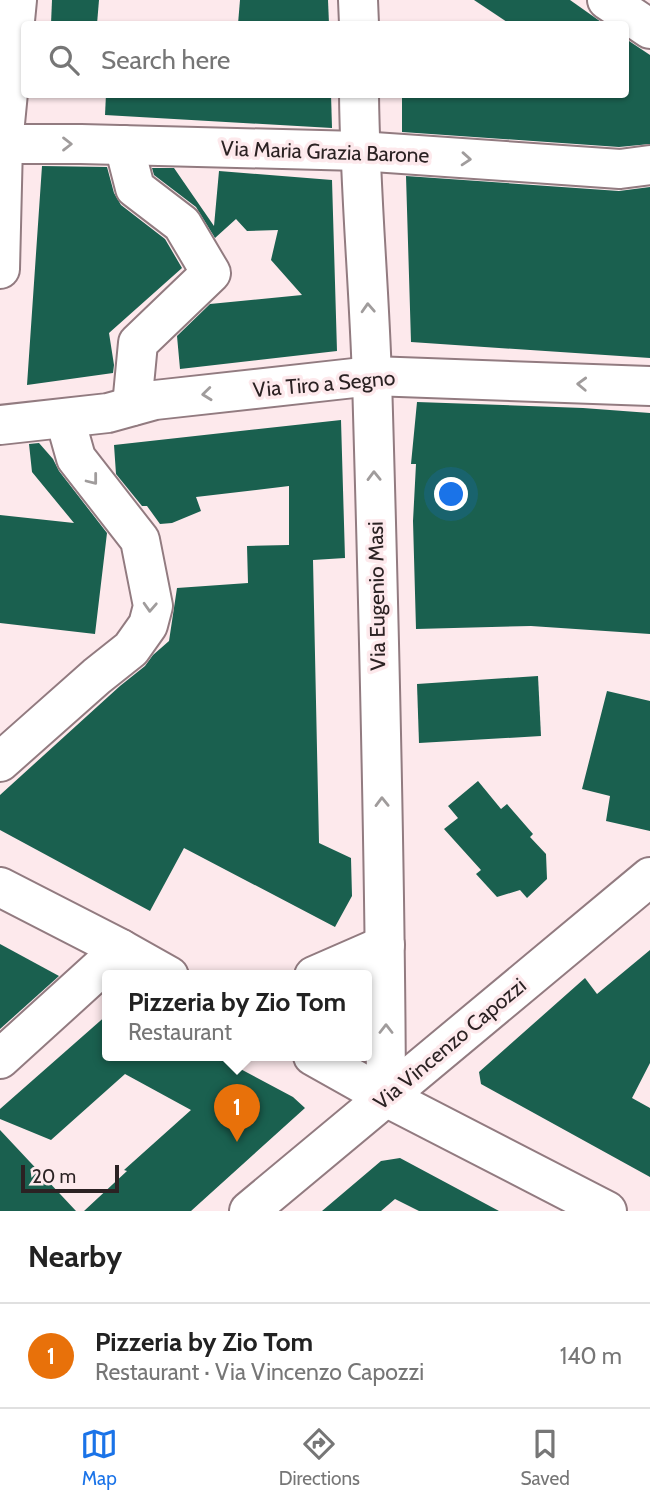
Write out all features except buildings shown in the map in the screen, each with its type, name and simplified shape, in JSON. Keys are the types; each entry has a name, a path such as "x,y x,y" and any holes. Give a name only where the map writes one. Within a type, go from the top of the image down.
{"street":[{"path":"0,269 2,146 17,0"},
{"path":"358,0 359,21"},
{"path":"607,0 650,29"},
{"name":"Via Eugenio Masi","path":"359,98 359,151 372,376 386,945 386,1097"},
{"path":"124,145 135,188 182,224 211,273 138,343 132,406"},
{"name":"Via Maria Grazia Barone","path":"2,146 124,145 359,151 620,169 650,165"},
{"name":"Via Tiro a Segno","path":"0,425 108,414 155,400 372,376 650,386"},
{"path":"0,762 131,649 148,625 153,606 140,540 76,458 65,419"},
{"name":"Via Vincenzo Capozzi","path":"249,1211 650,877"},
{"path":"0,887 158,970"},
{"path":"328,970 386,945"},
{"path":"0,1059 121,949"},
{"path":"322,1061 607,1211"}],"place":[{"name":"Pizzeria by Zio Tom","path":"237,1142"}]}
